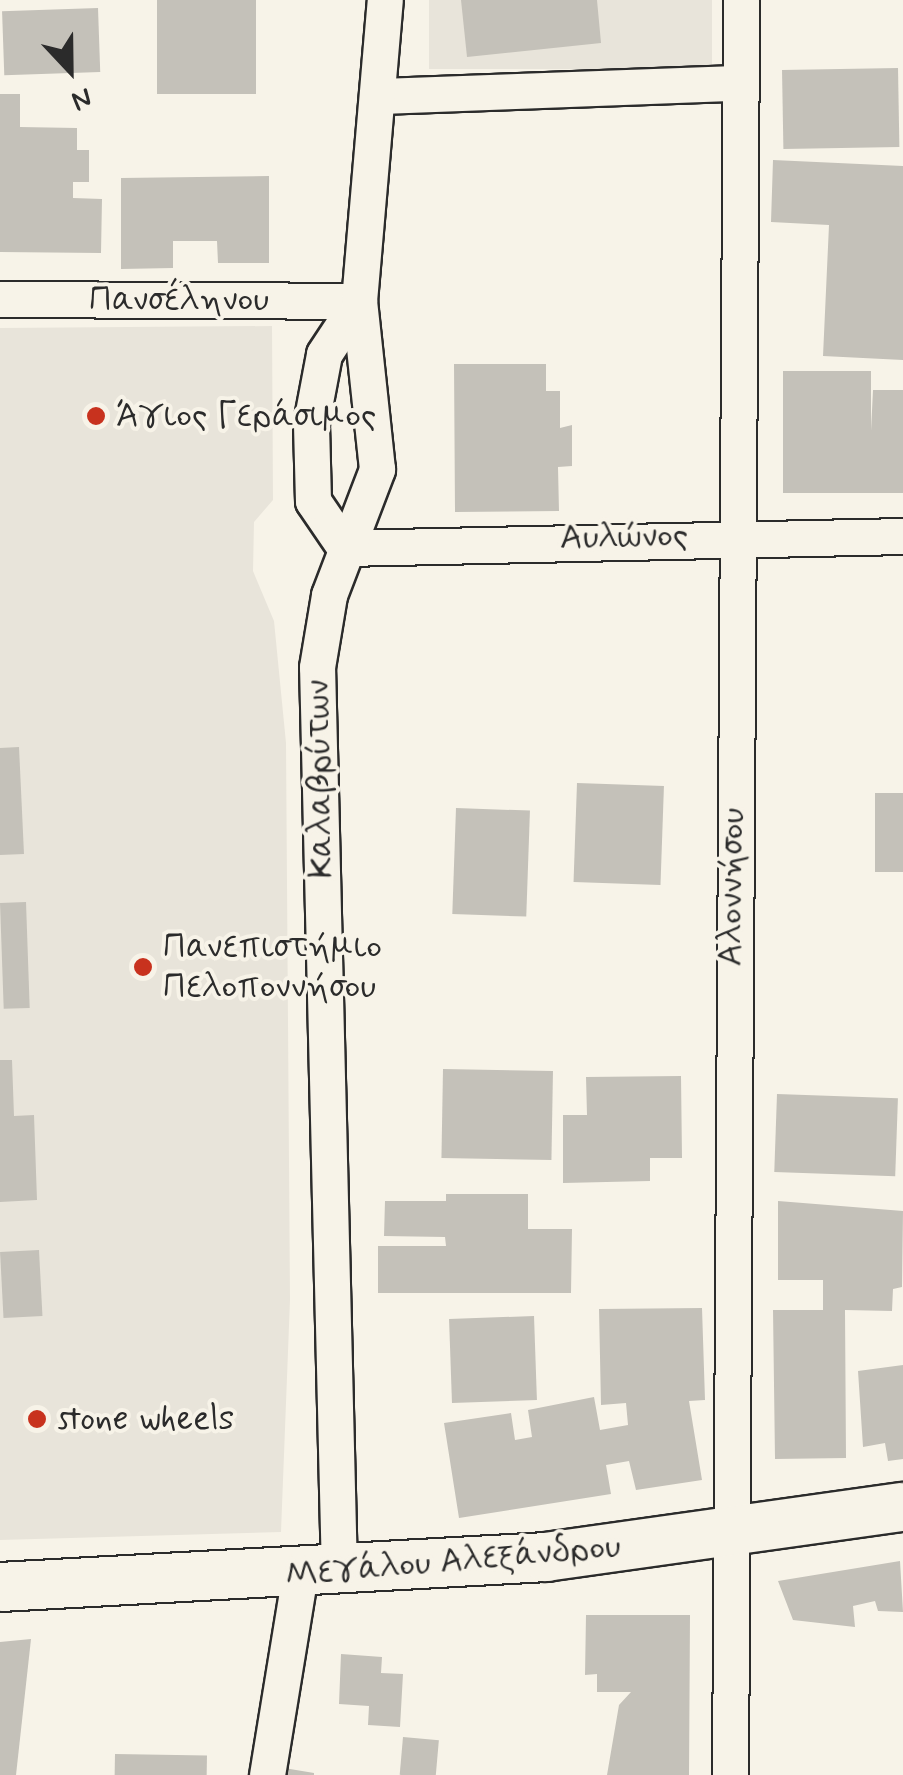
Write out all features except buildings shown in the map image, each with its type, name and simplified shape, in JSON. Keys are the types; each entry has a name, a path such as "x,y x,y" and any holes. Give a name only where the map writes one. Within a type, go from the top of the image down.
{"main road":[{"name":"Μεγάλου Αλεξάνδρου","path":"0,1587 320,1573 730,1534 903,1507"}],"street":[{"name":"Καλαβρύτων","path":"267,1775 320,1573 317,700 323,617 345,548 370,500 379,444 359,301 385,0"},
{"name":"Αλοννήσου","path":"730,1775 740,0"},
{"path":"378,96 739,83"},
{"name":"Πανσέληνου","path":"0,299 359,301"},
{"path":"345,548 313,501 311,424 324,354 359,301"},
{"name":"Αυλώνος","path":"345,548 736,536 903,536"}],"shaded area":[{"path":"429,0 712,0 712,69 429,69"},
{"name":"Πανεπιστήμιο Πελοποννήσου","path":"272,326 273,500 254,522 253,571 274,621 286,743 290,1300 281,1532 0,1540 0,328"}],"place":[{"name":"Άγιος Γεράσιμος","path":"96,416"},
{"name":"Πανεπιστήμιο Πελοποννήσου","path":"143,967"},
{"name":"stone wheels","path":"37,1419"}]}
